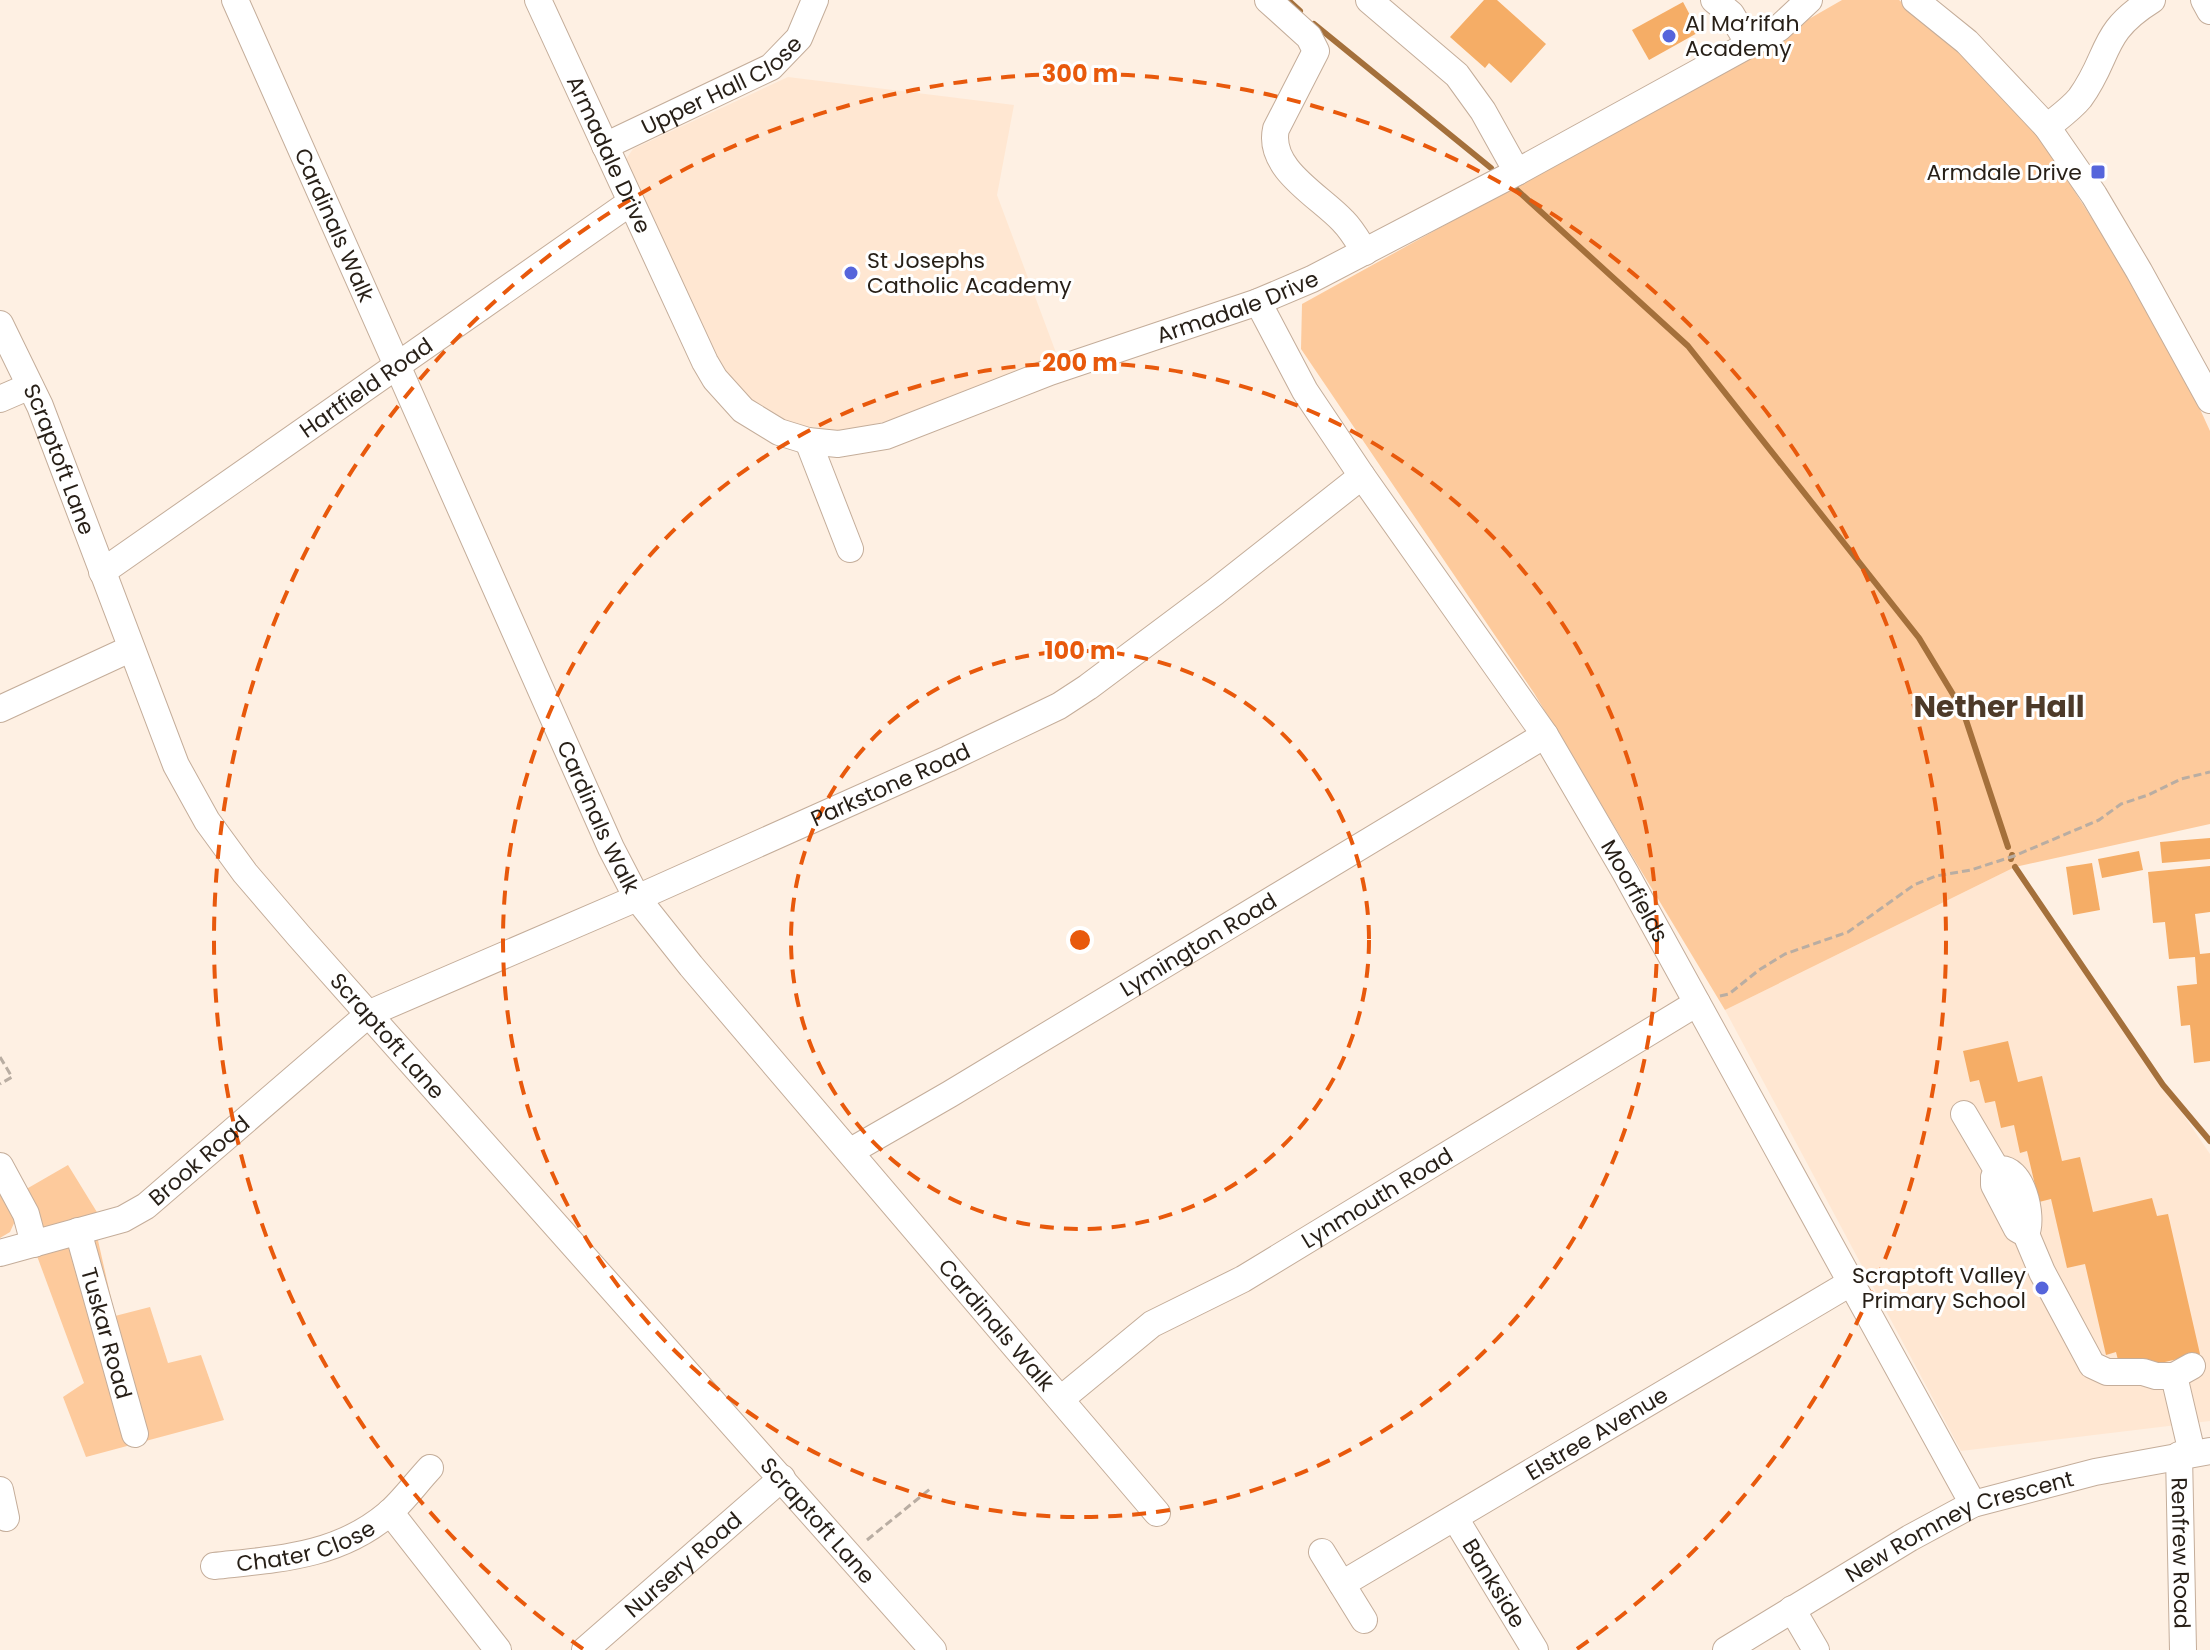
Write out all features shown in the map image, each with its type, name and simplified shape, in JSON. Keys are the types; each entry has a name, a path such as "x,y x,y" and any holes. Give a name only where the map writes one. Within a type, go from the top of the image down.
{"street":[{"name":"Cardinals Walk","path":"235,0 605,836 637,898 691,966 1157,1513"},
{"name":"Armadale Drive","path":"538,0 715,379 736,403 760,422 808,441 838,444 886,436 1050,372 1258,302 1365,252 1517,172 1779,28 1809,0"},
{"name":"Upper Hall Close","path":"605,146 771,67 799,38 815,0"},
{"path":"1268,0 1309,37 1316,51 1276,129 1277,153 1292,174 1343,220 1365,252"},
{"path":"1369,0 1457,75 1483,111 1517,172"},
{"path":"1714,0 1731,14 1749,44"},
{"path":"1915,0 1967,42 2047,127 2109,220 2210,400"},
{"path":"2047,127 2081,96 2117,27 2152,0"},
{"path":"2204,0 2210,11"},
{"name":"Hartfield Road","path":"102,572 631,202"},
{"name":"Moorfields","path":"1258,302 1305,391 1545,735 1697,1003 1973,1504"},
{"name":"Scraptoft Lane","path":"0,324 30,386 176,765 207,821 245,873 933,1650"},
{"path":"0,399 30,386"},
{"path":"808,441 850,549"},
{"name":"Parkstone Road","path":"370,1013 637,898 1059,706 1215,592 1362,476"},
{"path":"0,709 130,649"},
{"name":"Lymington Road","path":"851,1151 1545,735"},
{"name":"Lynmouth Road","path":"1061,1399 1152,1324 1243,1279 1697,1003"},
{"name":"Brook Road","path":"0,1253 123,1219 146,1206 370,1013"},
{"name":"Renfrew Road","path":"1964,1114 1997,1170 1994,1185 2017,1229 2026,1234 2042,1272 2092,1365 2115,1373 2143,1372 2156,1376 2183,1371 2194,1453 2183,1650"},
{"path":"0,1166 26,1214 34,1244"},
{"name":"Tuskar Road","path":"78,1231 135,1434"},
{"name":"Elstree Avenue","path":"1342,1584 1852,1282"},
{"name":"New Romney Crescent","path":"1726,1650 1910,1538 1973,1504 2095,1472 2194,1453"},
{"name":"Chater Close","path":"214,1566 294,1557 340,1545 390,1512 430,1468"},
{"name":"Nursery Road","path":"585,1650 782,1478"},
{"path":"0,1490 6,1518"},
{"name":"Chater Close","path":"390,1512 498,1650"},
{"name":"Bankside","path":"1455,1518 1535,1650"},
{"path":"1322,1552 1364,1620"},
{"path":"1792,1609 1816,1650"}],"path":[{"path":"1697,1003 1729,994 1785,954 1848,932 1914,885 1936,876 1971,870 2014,856 2099,820 2121,804 2181,779 2210,772"},
{"path":"0,1057 12,1077 0,1084"},
{"path":"848,1555 930,1489"}],"shaded area":[{"path":"1842,0 1899,0 1953,45 2033,126 2131,280 2210,431 2210,824 2015,867 1725,1010 1534,693 1301,349 1302,304 1595,142"},
{"name":"St Josephs Catholic Academy","path":"788,77 1014,105 997,195 1058,358 887,421 850,430 832,431 794,424 776,417 746,396 713,351 624,162 633,149"},
{"name":"Scraptoft Valley Primary School","path":"2015,867 2210,1154 2210,1421 1961,1451 1725,1010"},
{"path":"68,1165 103,1222 95,1227 115,1316 150,1307 168,1363 201,1355 224,1420 86,1457 63,1397 84,1383 20,1210 10,1232 0,1238 0,1168 16,1195"}],"building":[{"path":"1484,0 1497,0 1546,44 1511,83 1489,63 1485,68 1450,37"},
{"path":"1683,2 1699,32 1649,60 1632,30"},
{"path":"2210,838 2210,859 2162,863 2160,842"},
{"path":"2139,851 2143,870 2102,878 2098,859"},
{"path":"2092,863 2100,910 2073,915 2066,867"},
{"path":"2210,866 2210,912 2195,914 2200,954 2210,953 2210,1061 2194,1063 2190,1025 2181,1026 2177,986 2197,984 2195,957 2169,959 2165,922 2153,923 2148,872"},
{"path":"2008,1041 2018,1082 2042,1076 2062,1161 2080,1157 2093,1212 2152,1198 2157,1216 2168,1214 2200,1354 2121,1372 2116,1352 2106,1355 2085,1264 2067,1268 2051,1199 2039,1202 2027,1151 2020,1153 2014,1125 2001,1128 1995,1101 1985,1103 1979,1080 1970,1082 1963,1051"}],"waterway":[{"path":"1288,0 1300,11"},
{"path":"1314,24 1491,168"},
{"path":"1517,190 1688,346 1919,638 1963,711 2008,847"},
{"path":"2011,859 2012,855"},
{"path":"2015,867 2163,1085 2210,1141"}],"place":[{"name":"Al Ma’rifah Academy","path":"1669,36"},
{"name":"Armdale Drive","path":"2098,172"},
{"name":"St Josephs Catholic Academy","path":"851,273"},
{"name":"Scraptoft Valley Primary School","path":"2042,1288"}],"district":[{"name":"Nether Hall","path":"1999,707"}]}
